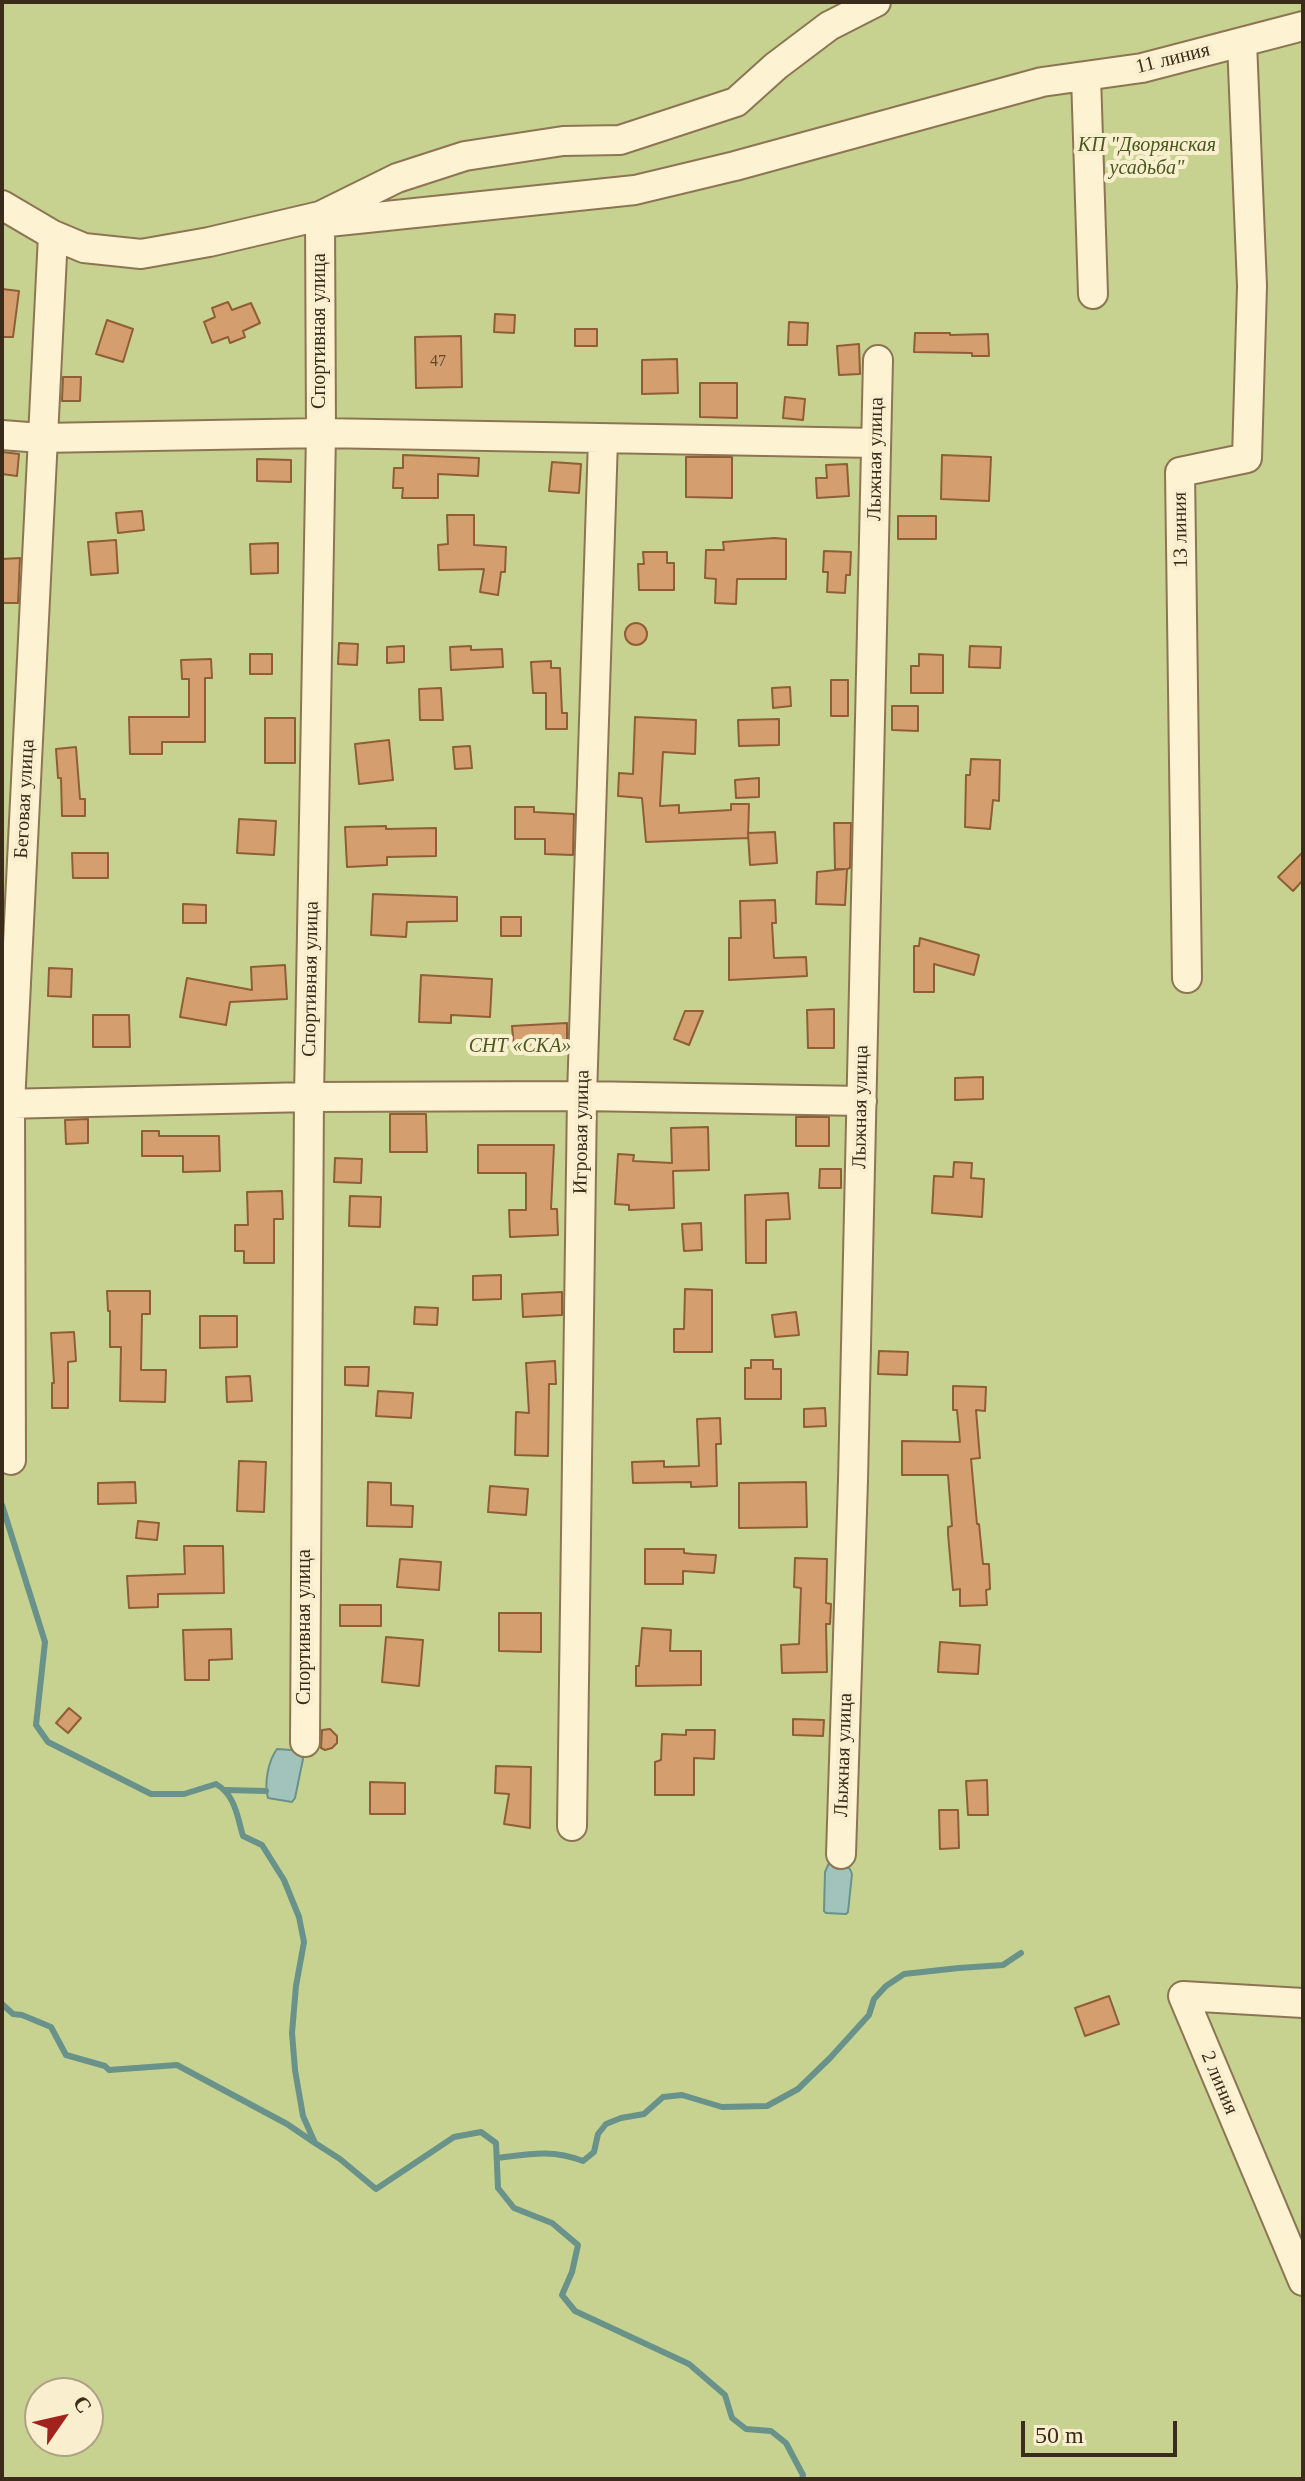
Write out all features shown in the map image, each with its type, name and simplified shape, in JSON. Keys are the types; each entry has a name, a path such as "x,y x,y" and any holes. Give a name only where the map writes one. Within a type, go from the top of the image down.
{"street":[{"path":"2,205 53,235 84,248 141,254 320,220 397,178 465,156 563,141 620,140 736,102 776,66 829,26 876,2"},
{"name":"11 линия","path":"320,220 635,190 735,166 1042,82 1142,68 1303,26"},
{"name":"13 линия","path":"1187,978 1180,472 1247,458 1252,286 1242,42"},
{"path":"1086,76 1093,294"},
{"name":"Спортивная улица","path":"305,1742 309,1097 321,433 320,220"},
{"name":"Беговая улица","path":"11,1460 6,1104 53,235"},
{"name":"Лыжная улица","path":"841,1854 878,360"},
{"path":"2,435 41,438 321,433 876,443"},
{"name":"Игровая улица","path":"572,1826 582,1096 603,439"},
{"path":"6,1104 309,1097 582,1096 862,1101"},
{"name":"2 линия","path":"1303,2003 1183,1996 1303,2281"}],"green space":[{"path":"2,2 1303,2 1303,2479 2,2479"}],"water":[{"path":"277,1749 301,1753 303,1759 292,1802 268,1798 268,1773"},
{"path":"839,1861 852,1874 848,1912 826,1913 825,1872 829,1863"}],"building":[{"path":"2,289 19,291 13,337 2,337"},
{"path":"228,302 232,310 251,303 260,323 243,331 245,337 230,343 228,337 212,343 204,322 215,317 212,308"},
{"path":"495,314 515,315 514,333 494,332"},
{"path":"107,320 133,329 123,362 96,354"},
{"path":"789,322 808,323 807,345 788,345"},
{"path":"575,329 597,329 597,346 575,346"},
{"path":"915,333 988,334 989,356 914,352"},
{"path":"461,336 462,387 416,388 415,337"},
{"path":"859,344 860,374 839,375 837,346"},
{"path":"677,359 678,393 642,394 642,360"},
{"path":"63,377 81,377 80,401 62,401"},
{"path":"700,383 737,383 737,418 700,417"},
{"path":"785,397 805,399 803,420 783,418"},
{"path":"2,452 19,454 17,476 2,474"},
{"path":"403,455 479,458 478,476 438,474 438,498 402,498 403,488 393,488 394,468 403,468"},
{"path":"942,455 991,457 989,501 941,499"},
{"path":"686,457 732,457 732,498 686,497"},
{"path":"257,459 291,460 291,482 257,481"},
{"path":"552,462 581,464 579,493 549,491"},
{"path":"847,464 849,496 817,498 816,478 827,478 826,465"},
{"path":"142,511 144,530 118,533 116,513"},
{"path":"447,515 474,515 474,545 506,547 505,572 501,572 498,595 480,592 484,569 439,570 438,545 448,544"},
{"path":"898,516 936,516 936,539 898,539"},
{"path":"786,539 786,579 737,579 736,604 715,603 716,579 705,578 706,550 724,550 723,542"},
{"path":"116,540 118,573 91,575 88,542"},
{"path":"278,543 278,573 251,574 250,544"},
{"path":"824,551 851,552 845,593 827,592 828,572 823,572"},
{"path":"643,552 667,552 667,563 674,563 674,590 639,590 638,564 644,564"},
{"path":"20,558 18,603 2,603 2,559"},
{"path":"632,623 640,623 647,634 640,645 632,645 625,638 625,630"},
{"path":"339,643 358,644 357,665 338,664"},
{"path":"404,646 404,662 387,663 387,647"},
{"path":"471,646 471,650 502,649 503,667 451,670 450,647"},
{"path":"970,646 1001,647 1000,668 969,667"},
{"path":"250,654 272,654 272,674 250,674"},
{"path":"919,654 943,655 943,693 911,693 911,666 919,666"},
{"path":"211,659 212,678 205,678 205,742 162,742 162,754 130,754 129,717 189,717 189,679 182,679 181,660"},
{"path":"551,661 551,668 560,668 562,713 567,713 567,729 546,729 546,693 533,693 531,662"},
{"path":"831,680 848,680 848,716 831,716"},
{"path":"790,687 791,706 773,708 772,688"},
{"path":"441,688 443,720 420,720 419,689"},
{"path":"892,706 918,706 918,731 892,730"},
{"path":"635,717 696,720 695,754 663,752 660,806 679,805 679,813 731,810 731,804 749,804 748,838 646,842 642,798 618,796 619,773 633,774"},
{"path":"265,718 295,718 295,763 265,763"},
{"path":"779,719 779,745 739,746 738,720"},
{"path":"389,740 393,780 359,784 355,744"},
{"path":"470,746 472,768 455,769 453,747"},
{"path":"76,747 80,799 85,799 85,816 62,816 56,749"},
{"path":"971,759 1000,760 999,801 993,800 990,829 965,827 966,775 970,775"},
{"path":"759,778 759,797 736,798 735,780"},
{"path":"515,807 534,807 534,812 574,814 573,855 545,854 545,839 515,839"},
{"path":"239,819 276,821 274,855 237,853"},
{"path":"834,823 851,823 845,905 816,904 817,872 845,869 835,869"},
{"path":"386,826 386,829 436,828 436,856 387,857 387,865 347,867 345,827"},
{"path":"775,832 777,863 750,865 748,833"},
{"path":"1303,852 1303,880 1293,891 1278,877"},
{"path":"72,853 108,853 108,878 73,878"},
{"path":"373,894 457,897 457,921 407,922 406,937 371,935"},
{"path":"775,900 776,923 772,923 774,958 806,957 807,976 729,980 729,938 741,938 740,901"},
{"path":"183,904 206,905 206,923 183,923"},
{"path":"501,917 521,917 521,936 501,936"},
{"path":"920,938 979,955 974,975 934,964 934,992 914,992 914,946 919,946"},
{"path":"285,965 287,999 230,1002 226,1025 180,1017 187,978 252,990 251,967"},
{"path":"49,968 72,969 71,997 48,996"},
{"path":"421,975 492,979 490,1017 451,1015 451,1023 419,1022"},
{"path":"834,1009 834,1048 808,1048 807,1010"},
{"path":"685,1011 703,1011 689,1045 674,1039"},
{"path":"93,1015 129,1015 130,1047 93,1047"},
{"path":"567,1023 567,1048 514,1050 512,1026"},
{"path":"983,1077 983,1099 955,1100 955,1078"},
{"path":"390,1114 426,1114 427,1152 390,1152"},
{"path":"796,1117 829,1117 829,1146 796,1146"},
{"path":"88,1119 88,1143 66,1144 65,1120"},
{"path":"708,1127 709,1170 673,1171 674,1208 629,1210 629,1205 615,1204 618,1154 634,1155 633,1161 672,1163 671,1128"},
{"path":"142,1131 159,1131 159,1136 219,1136 220,1171 183,1172 183,1156 142,1156"},
{"path":"478,1145 554,1145 551,1209 557,1209 558,1235 510,1237 509,1210 526,1210 526,1173 478,1173"},
{"path":"335,1158 362,1159 361,1183 334,1182"},
{"path":"954,1162 972,1163 971,1178 984,1179 982,1217 932,1213 934,1176 953,1177"},
{"path":"820,1169 841,1169 841,1188 819,1188"},
{"path":"282,1191 283,1219 274,1219 274,1263 244,1263 244,1251 235,1251 235,1225 248,1225 247,1192"},
{"path":"788,1193 790,1219 766,1220 766,1263 746,1263 745,1195"},
{"path":"350,1196 381,1197 380,1227 349,1226"},
{"path":"701,1223 702,1250 684,1251 682,1224"},
{"path":"501,1275 501,1299 473,1300 473,1276"},
{"path":"685,1289 712,1290 712,1352 674,1352 674,1329 684,1329"},
{"path":"107,1291 150,1291 150,1314 142,1314 141,1370 166,1370 165,1402 120,1401 121,1347 110,1347"},
{"path":"562,1292 562,1315 523,1317 522,1294"},
{"path":"415,1307 438,1308 437,1325 414,1324"},
{"path":"796,1312 799,1335 775,1337 772,1315"},
{"path":"200,1316 237,1316 237,1347 200,1348"},
{"path":"74,1332 76,1361 68,1362 68,1408 52,1408 51,1333"},
{"path":"879,1351 908,1352 907,1375 878,1374"},
{"path":"751,1360 773,1360 773,1369 781,1369 781,1399 745,1399 745,1368 751,1368"},
{"path":"555,1361 556,1384 549,1384 548,1456 515,1455 516,1412 529,1413 526,1363"},
{"path":"345,1367 369,1367 368,1386 345,1385"},
{"path":"250,1376 252,1401 227,1402 226,1377"},
{"path":"953,1386 986,1387 985,1411 976,1410 980,1458 971,1459 983,1564 989,1564 987,1605 960,1606 960,1589 953,1590 948,1534 948,1527 952,1526 948,1475 902,1475 902,1441 960,1442 957,1410 953,1410"},
{"path":"378,1391 413,1393 411,1418 376,1416"},
{"path":"825,1408 826,1426 804,1427 804,1409"},
{"path":"720,1418 721,1444 716,1444 717,1486 691,1487 691,1482 633,1483 632,1462 664,1461 664,1467 699,1466 697,1419"},
{"path":"239,1461 266,1462 264,1512 237,1511"},
{"path":"135,1482 136,1503 98,1504 98,1483"},
{"path":"368,1482 391,1483 391,1505 413,1506 412,1527 367,1526"},
{"path":"806,1482 807,1527 739,1528 739,1483"},
{"path":"490,1486 528,1489 526,1515 488,1512"},
{"path":"138,1521 159,1523 157,1540 136,1538"},
{"path":"184,1546 223,1546 224,1593 158,1594 158,1607 129,1608 127,1576 185,1574"},
{"path":"645,1549 684,1549 684,1553 716,1555 714,1573 683,1571 683,1584 645,1584"},
{"path":"795,1558 827,1559 826,1603 831,1604 830,1624 826,1624 827,1672 782,1673 781,1645 799,1644 801,1588 794,1587"},
{"path":"400,1559 441,1562 439,1590 397,1587"},
{"path":"340,1605 381,1605 381,1626 340,1626"},
{"path":"499,1613 541,1613 541,1652 499,1651"},
{"path":"642,1628 671,1630 670,1651 701,1651 701,1685 636,1686"},
{"path":"231,1629 232,1659 209,1660 209,1680 185,1680 183,1630"},
{"path":"386,1637 423,1640 419,1686 382,1682"},
{"path":"940,1642 980,1645 978,1674 938,1672"},
{"path":"69,1708 81,1718 68,1733 56,1723"},
{"path":"793,1719 824,1720 823,1736 793,1735"},
{"path":"330,1729 337,1736 337,1743 325,1750 321,1748 322,1730"},
{"path":"686,1730 715,1730 714,1759 694,1758 694,1795 655,1795 655,1762 661,1760 662,1734 686,1735"},
{"path":"496,1766 531,1767 530,1828 504,1824 509,1794 495,1793"},
{"path":"987,1780 988,1815 968,1815 966,1781"},
{"path":"370,1782 405,1783 405,1814 370,1814"},
{"path":"939,1810 958,1810 959,1848 940,1849"},
{"path":"1109,1996 1119,2024 1085,2036 1075,2008"}],"waterway":[{"path":"2,1505 45,1642 36,1725 48,1742 151,1794 184,1794 216,1784 231,1800 243,1836 262,1845 284,1880 299,1917 304,1942 292,2033 303,2116 315,2143 376,2189 454,2137 481,2132 496,2143 498,2188 514,2208 552,2223 578,2245 572,2272 562,2295 575,2311 689,2364 725,2395 732,2418 746,2429 771,2431 786,2443 803,2475 802,2479"},
{"path":"226,1790 266,1791"},
{"path":"498,2158 550,2154 583,2161 594,2152 598,2134 606,2124 644,2114 663,2097 682,2095 722,2107 767,2106 798,2089 869,2015 874,1999 904,1974 1003,1965 1021,1953"},
{"path":"2,2004 13,2014 51,2027 66,2055 105,2066 109,2070 177,2065 287,2124 315,2143"}],"park label":[{"name":"КП \"Дворянская усадьба\"","path":"1147,158"},
{"name":"СНТ «СКА»","path":"520,1047"}]}
